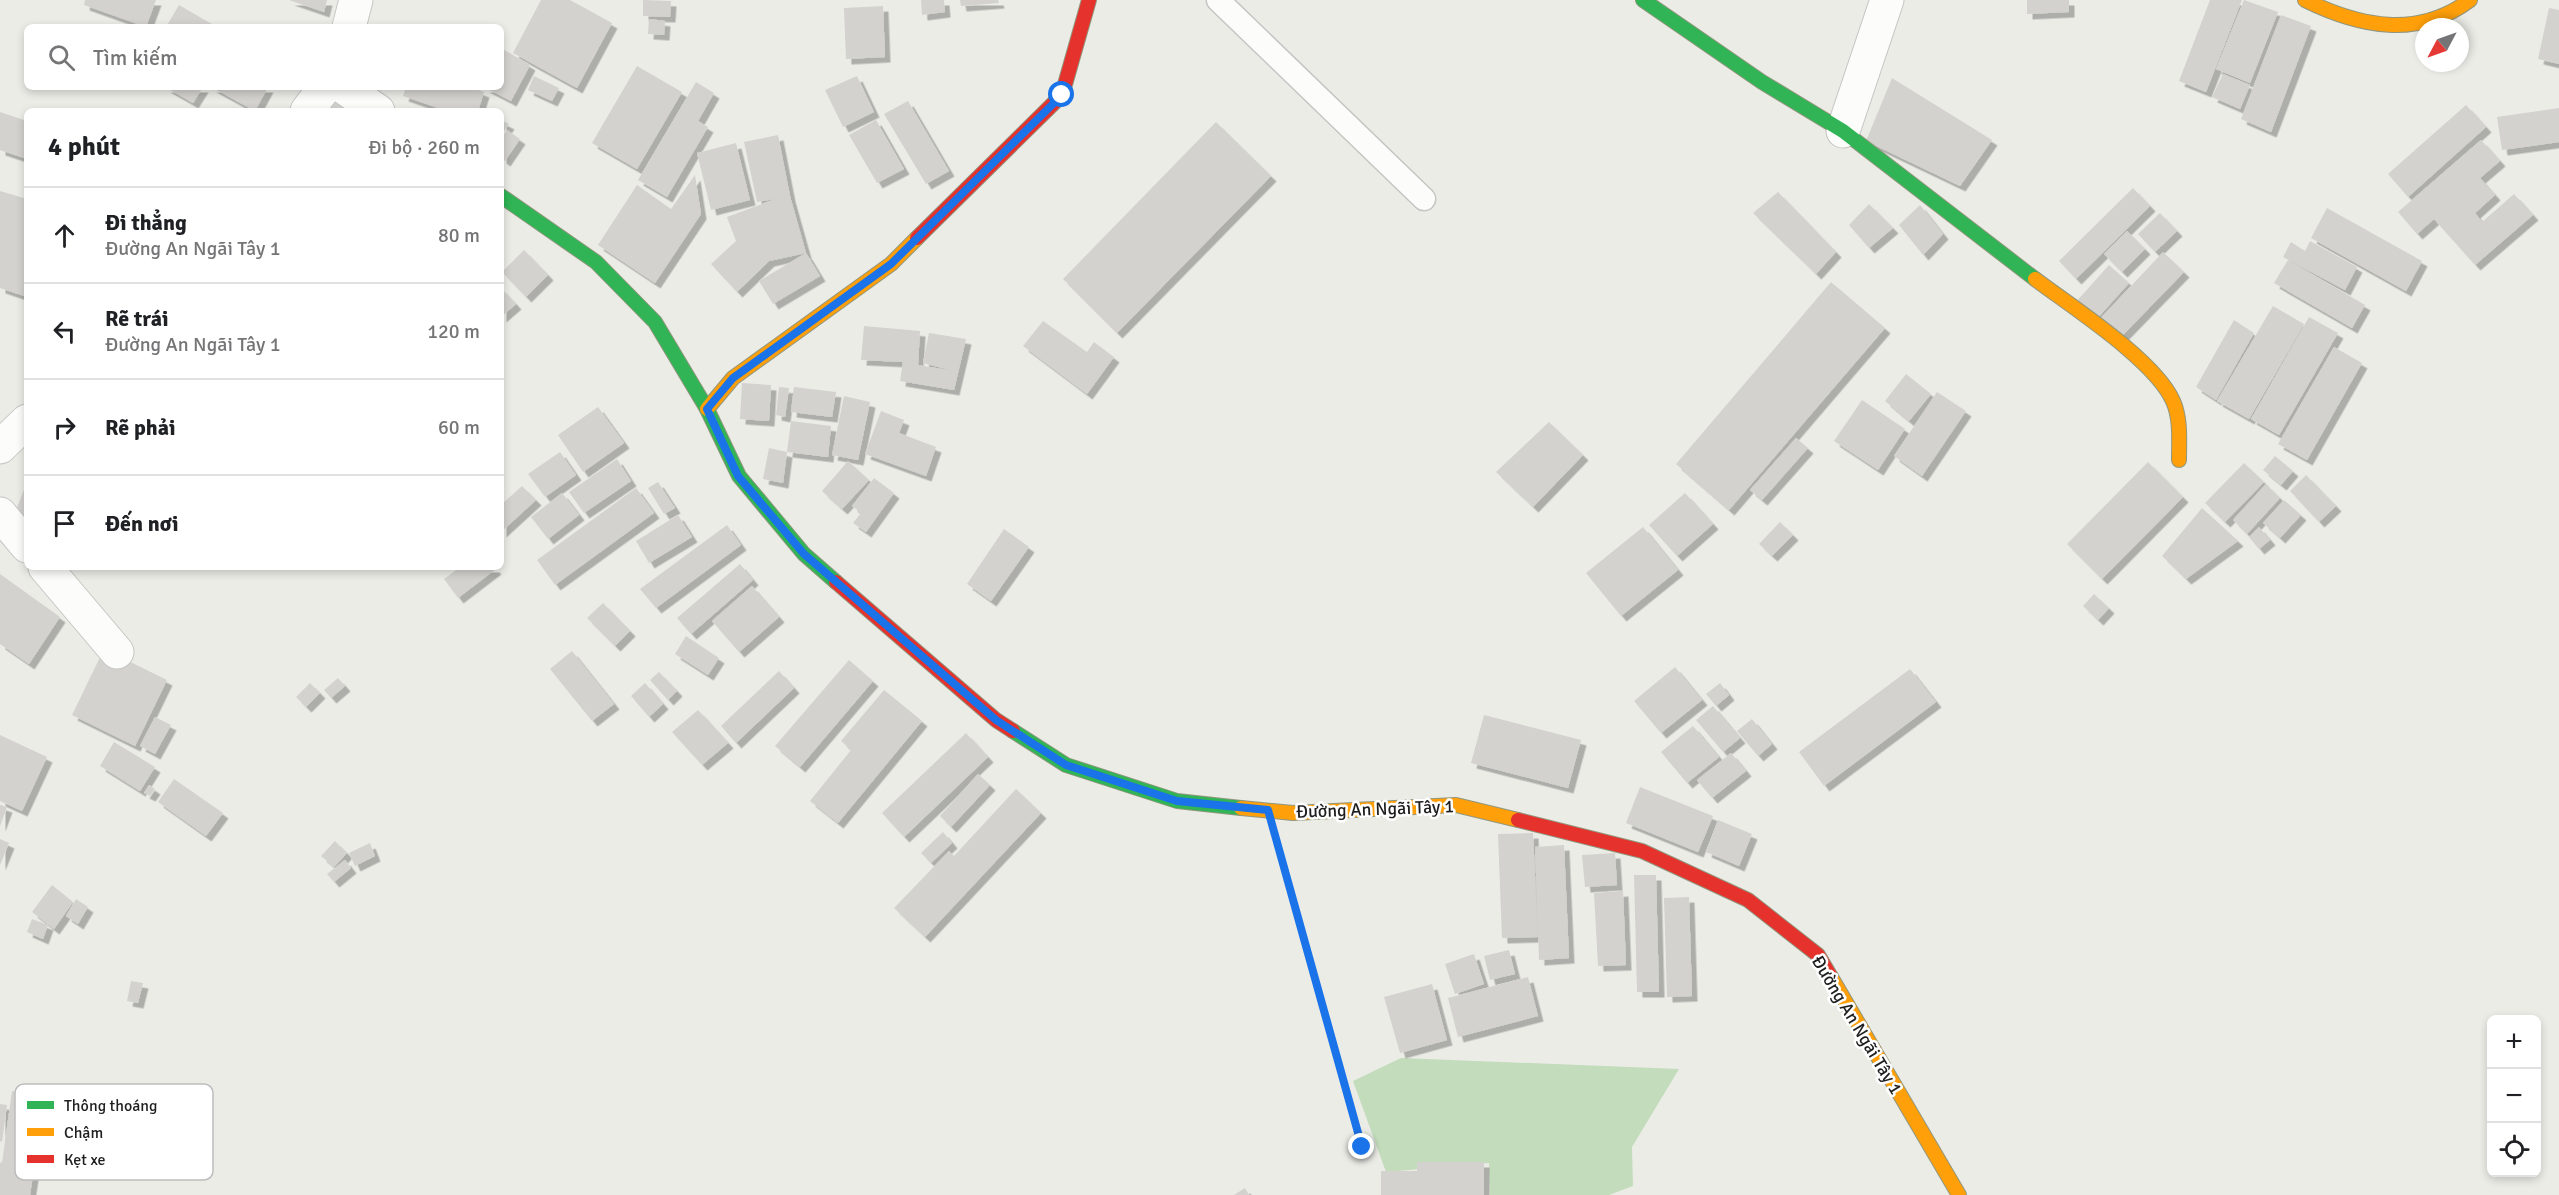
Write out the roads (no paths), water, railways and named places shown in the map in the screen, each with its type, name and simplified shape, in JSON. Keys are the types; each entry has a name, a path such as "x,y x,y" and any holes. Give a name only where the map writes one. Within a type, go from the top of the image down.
{"street":[{"path":"350,24 356,0"},
{"path":"707,409 733,378 891,264 1062,95 1089,0"},
{"path":"1643,0 1762,82 1843,131 2137,357 2168,389 2177,408 2180,429 2178,460"},
{"path":"1843,131 1887,0"},
{"path":"2305,0 2344,16 2399,26 2422,24 2448,16 2470,0"},
{"path":"310,108 323,90"},
{"path":"347,90 374,108"},
{"name":"Đường An Ngãi Tây 1","path":"504,198 596,262 655,322 707,409 738,476 804,554 996,720 1066,765 1177,801 1293,813 1456,805 1642,851 1748,900 1818,955 1959,1195"},
{"path":"0,447 24,424"},
{"path":"0,514 24,542"},
{"path":"48,570 117,652"}],"lane":[{"path":"1218,0 1424,199"}]}
